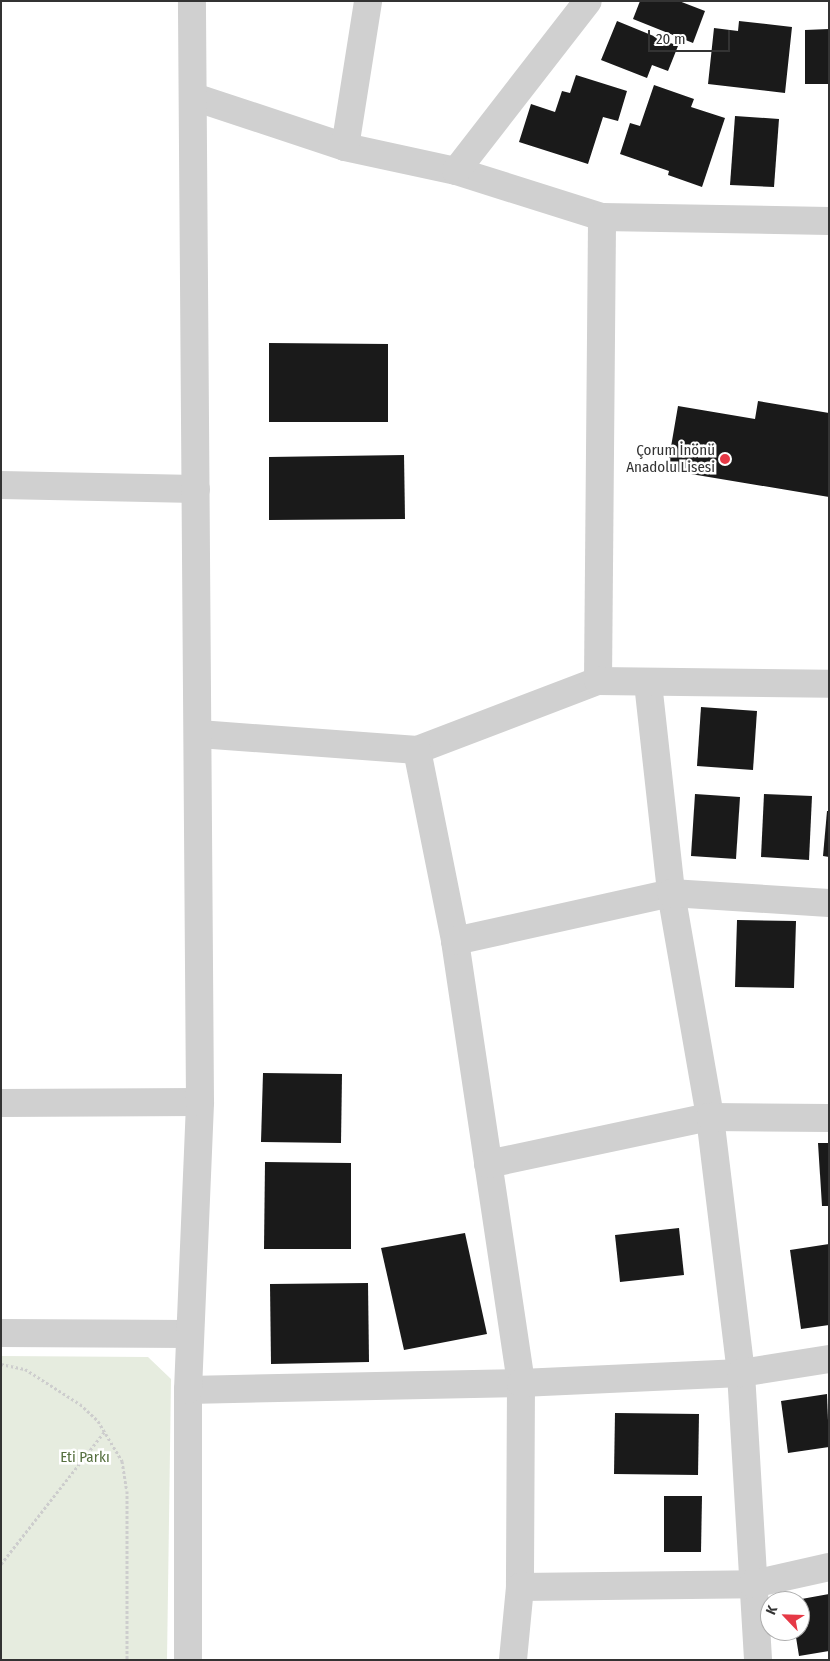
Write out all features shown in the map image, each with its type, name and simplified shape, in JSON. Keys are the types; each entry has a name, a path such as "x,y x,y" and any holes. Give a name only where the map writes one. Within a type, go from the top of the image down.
{"street":[{"path":"188,1660 188,1390 200,1102 199,734 192,1"},
{"path":"345,147 368,1"},
{"path":"456,171 588,1"},
{"path":"194,97 345,147 456,171 602,217 829,221"},
{"path":"598,681 602,217"},
{"path":"1,485 196,489"},
{"path":"199,734 417,750 598,681 829,684"},
{"path":"648,683 671,893 710,1118 741,1373 758,1660"},
{"path":"417,750 454,942 521,1383 520,1587 513,1660"},
{"path":"454,942 671,893 829,903"},
{"path":"1,1103 200,1102"},
{"path":"488,1164 710,1118 829,1118"},
{"path":"1,1334 190,1334"},
{"path":"188,1390 521,1383 741,1373 829,1359"},
{"path":"520,1587 753,1584 829,1567"}],"path":[{"path":"1,1364 25,1369 80,1404 105,1431 122,1461 127,1491 127,1660"},
{"path":"1,1564 105,1431"}],"green space":[{"name":"Eti Parkı","path":"1,1356 148,1357 171,1379 167,1660 1,1660"}],"building":[{"path":"640,1 679,1 705,11 693,43 633,19"},
{"path":"617,21 678,46 668,71 652,65 647,78 601,60"},
{"path":"739,21 792,27 785,93 708,84 714,28 738,31"},
{"path":"829,29 829,84 805,84 805,30"},
{"path":"576,75 627,91 618,121 603,117 588,164 519,142 531,104 555,112 562,91 570,93"},
{"path":"654,85 694,99 691,107 725,118 702,187 668,175 669,171 620,154 630,123 640,126"},
{"path":"735,116 779,119 774,187 730,185"},
{"path":"269,343 388,344 388,422 269,422"},
{"path":"758,401 829,413 829,497 667,470 678,406 755,419"},
{"path":"404,455 405,519 269,520 269,457"},
{"path":"701,707 757,711 753,770 697,766"},
{"path":"695,794 740,797 736,859 691,856"},
{"path":"764,794 812,796 809,860 761,857"},
{"path":"827,811 829,811 829,857 823,856"},
{"path":"737,920 796,921 794,988 735,987"},
{"path":"263,1073 342,1074 341,1143 261,1142"},
{"path":"818,1143 829,1143 829,1206 822,1206"},
{"path":"265,1162 351,1163 351,1249 264,1249"},
{"path":"679,1228 684,1275 620,1282 615,1235"},
{"path":"465,1233 487,1334 404,1350 381,1248"},
{"path":"829,1244 829,1325 801,1329 790,1250"},
{"path":"368,1283 369,1362 271,1364 270,1284"},
{"path":"827,1394 829,1447 788,1453 781,1401"},
{"path":"615,1413 699,1414 698,1475 614,1474"},
{"path":"664,1496 702,1496 701,1552 664,1552"},
{"path":"829,1594 829,1651 799,1656 797,1641 810,1641 810,1597"}],"place":[{"name":"Çorum İnönü Anadolu Lisesi","path":"725,459"}]}
